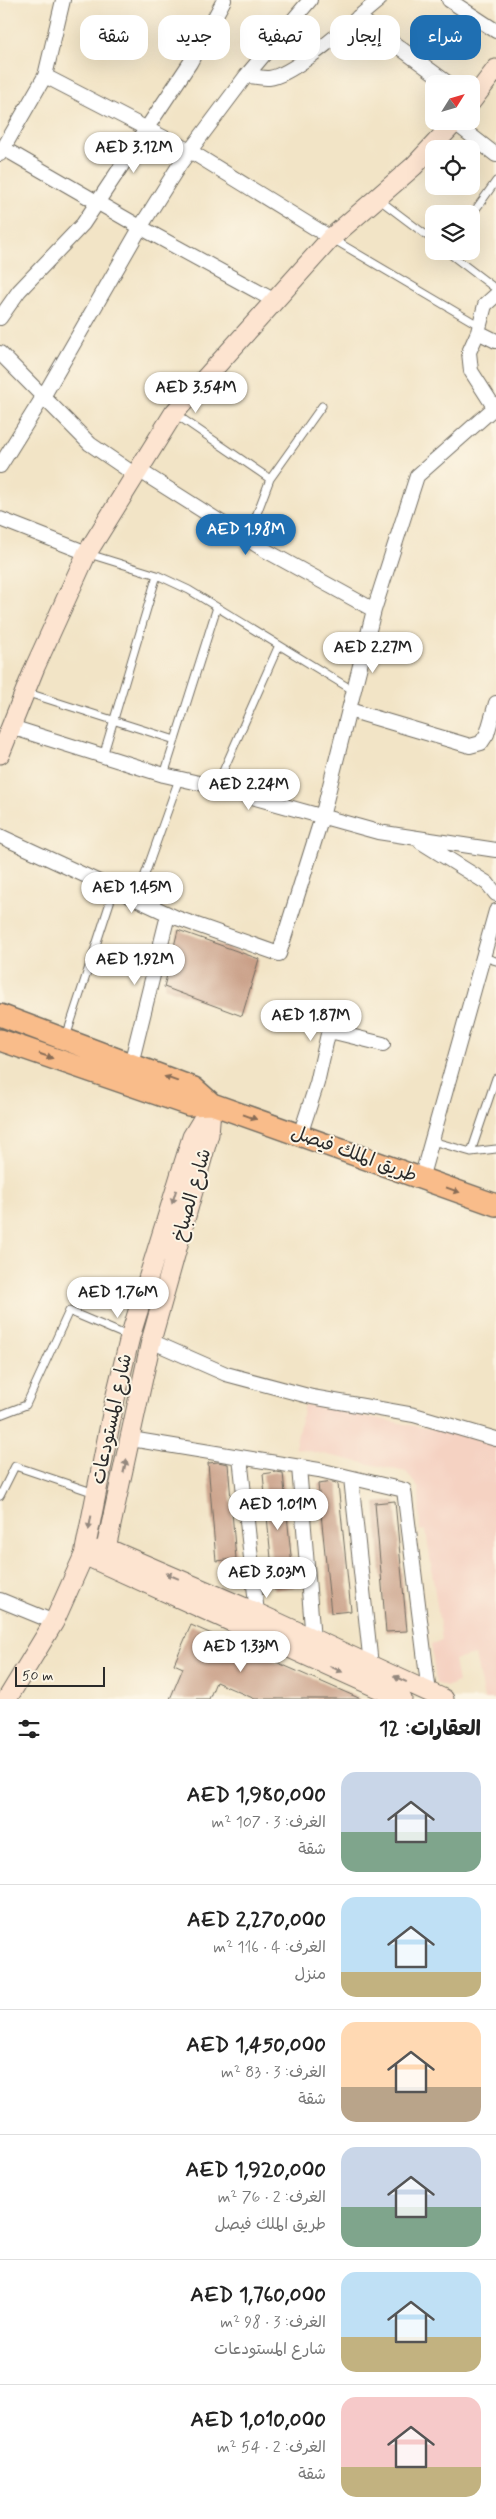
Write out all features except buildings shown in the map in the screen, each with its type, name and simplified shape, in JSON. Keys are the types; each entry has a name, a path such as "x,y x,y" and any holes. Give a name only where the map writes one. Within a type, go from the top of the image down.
{"main road":[{"name":"طريق الملك فيصل","path":"0,1016 194,1088 212,1104"},
{"name":"طريق الملك فيصل","path":"0,1040 189,1105 212,1104 496,1205"}],"street":[{"path":"63,0 45,76 2,151 275,301"},
{"path":"0,318 19,292 83,224 98,203 190,63 224,0"},
{"path":"0,466 43,397 140,228 190,152 246,76 310,0"},
{"path":"359,15 378,0"},
{"path":"449,0 496,31"},
{"path":"246,76 270,78 285,72 304,60 330,39"},
{"path":"400,47 437,75"},
{"path":"480,89 496,69"},
{"path":"45,76 190,152 331,238"},
{"path":"0,754 25,692 87,553 174,413 331,238 414,166 448,130"},
{"path":"465,130 496,155"},
{"path":"0,836 168,914 279,954 322,817 374,610 417,476 495,409 471,371 468,352 479,329 484,305 496,295"},
{"path":"479,329 496,340"},
{"path":"0,353 90,444 247,540 374,610"},
{"path":"0,519 87,553"},
{"path":"349,710 470,746 481,743 487,734 496,703"},
{"path":"12,727 164,775 216,787 378,832 496,850"},
{"path":"416,839 487,883 496,894"},
{"path":"421,1178 490,959 496,910"},
{"path":"130,1064 168,914"},
{"path":"300,1135 318,1083 328,1034 334,1032 383,1044"},
{"name":"شارع المستودعات","path":"7,1699 54,1622 84,1555 114,1399 130,1337 192,1137 212,1104"},
{"name":"شارع الصباخ","path":"106,1548 151,1341 209,1134 212,1104"},
{"path":"151,1341 226,1374 312,1396 414,1415 496,1439"},
{"path":"131,1439 299,1467 404,1490 437,1696"},
{"path":"240,1457 257,1613"},
{"path":"299,1467 313,1640"},
{"path":"351,1478 371,1665"},
{"path":"84,1555 106,1548 257,1613 437,1696"},
{"path":"84,1555 380,1695 402,1699"},
{"path":"0,1600 54,1622"}],"lane":[{"path":"479,205 496,181"},
{"path":"377,198 425,235"},
{"path":"331,238 479,329"},
{"path":"458,260 496,289"},
{"path":"247,540 270,479 322,406"},
{"path":"174,413 270,479"},
{"path":"87,553 157,576 189,590 354,691"},
{"path":"104,756 157,576"},
{"path":"164,775 217,607"},
{"path":"216,787 279,645"},
{"path":"25,692 175,740"},
{"path":"136,900 179,779"},
{"path":"65,1040 114,890"},
{"path":"471,1152 496,1078"},
{"path":"432,1141 471,1152 496,1149"},
{"path":"0,1415 26,1406 69,1311 130,1337"},
{"path":"0,1496 15,1466 96,1493"}],"shaded area":[{"path":"304,1404 451,1433 496,1445 496,1699 484,1699 475,1655 454,1660 458,1682 446,1687 436,1683 431,1644 442,1640 426,1531 420,1530 419,1489 406,1472 295,1448"}]}
